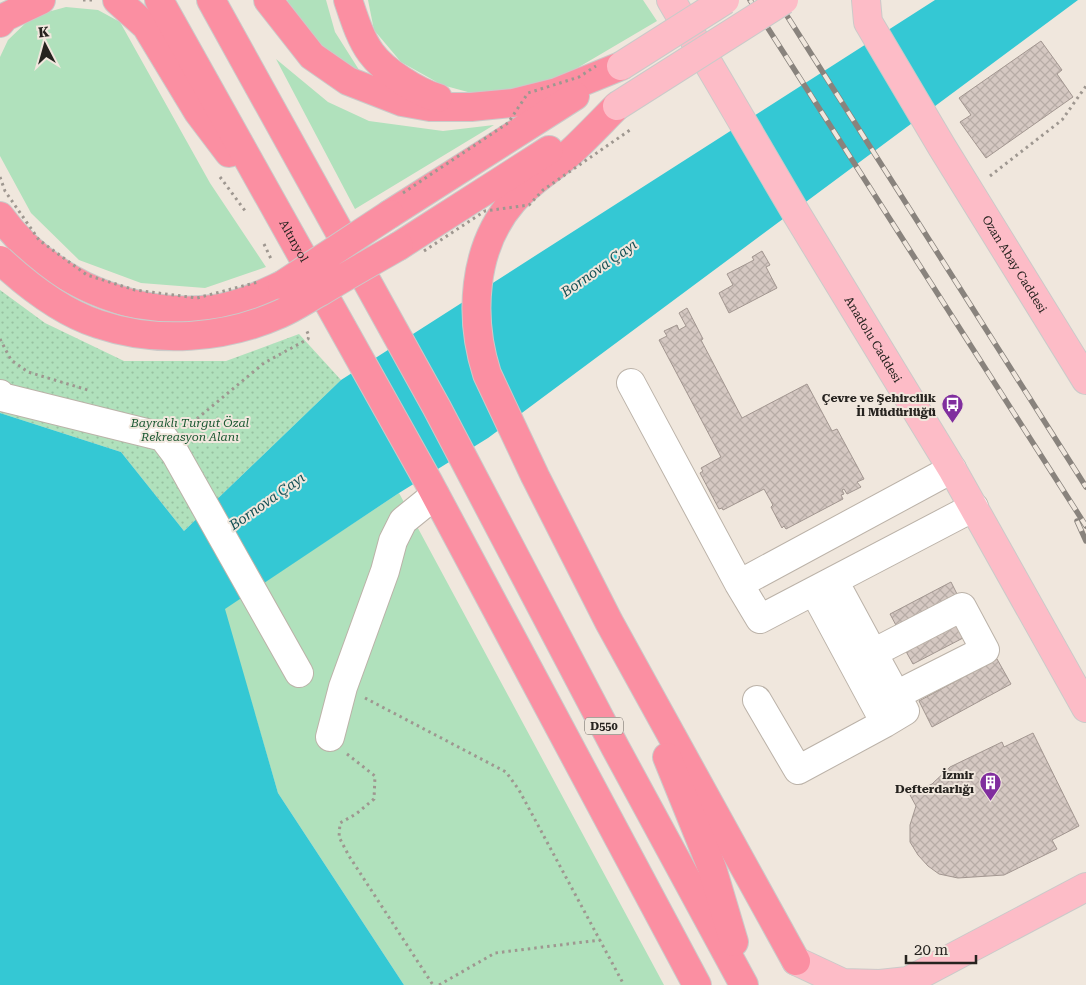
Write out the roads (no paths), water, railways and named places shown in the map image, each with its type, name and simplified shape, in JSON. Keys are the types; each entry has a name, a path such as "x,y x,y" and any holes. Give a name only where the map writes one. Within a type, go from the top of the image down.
{"highway":[{"path":"0,23 5,17 41,0"},
{"path":"117,0 146,26 198,112 228,152 267,192"},
{"name":"Altınyol","path":"159,0 432,488 697,985"},
{"name":"D550","path":"211,0 437,408 615,747 746,985"},
{"path":"268,0 312,56 348,81 402,102 430,107 471,107 523,101 557,92 612,64"},
{"path":"348,0 358,29 372,54 396,78 429,96 471,107"},
{"path":"0,216 27,246 54,269 86,287 119,300 151,308 183,311 216,309 249,300 282,285 612,64"},
{"path":"0,260 36,290 65,308 97,324 135,333 170,337 226,332 252,325 303,302 399,246 617,106"},
{"path":"617,106 570,152 512,202 495,228 484,254 478,277 476,304 478,338 487,374 535,476 609,622 796,961"},
{"path":"609,622 712,868 746,985"}],"main road":[{"name":"Anadolu Caddesi","path":"671,0 796,213 952,469 1086,708"},
{"path":"612,64 725,0"},
{"path":"617,106 784,0"},
{"name":"Ozan Abay Caddesi","path":"867,11 942,147 1086,380"},
{"path":"796,961 843,983 906,983 1086,887"}],"street":[{"path":"851,0 867,11"},
{"path":"631,383 739,584 760,619 974,507"},
{"path":"0,394 2,397 179,441 299,673"},
{"path":"739,584 952,469"},
{"path":"330,737 343,687 385,571 393,541 403,521 432,488"},
{"path":"758,700 798,770 905,712 873,653 824,586"},
{"path":"824,586 885,723"},
{"path":"873,653 962,607 986,650 896,696"},
{"path":"796,961 809,985"}],"water":[{"name":"Bornova Çayı","path":"935,0 1078,0 488,438 399,493 225,609 278,793 404,985 0,985 0,413 121,452 184,531 341,380"}],"railway":[{"path":"750,0 1086,526"},
{"path":"777,0 1086,487"},
{"path":"1077,521 1086,541"}],"place":[{"name":"Çevre ve Şehircilik İl Müdürlüğü","path":"952,424"},
{"name":"İzmir Defterdarlığı","path":"990,801"}],"park label":[{"name":"Bayraklı Turgut Özal Rekreasyon Alanı","path":"190,430"}]}
